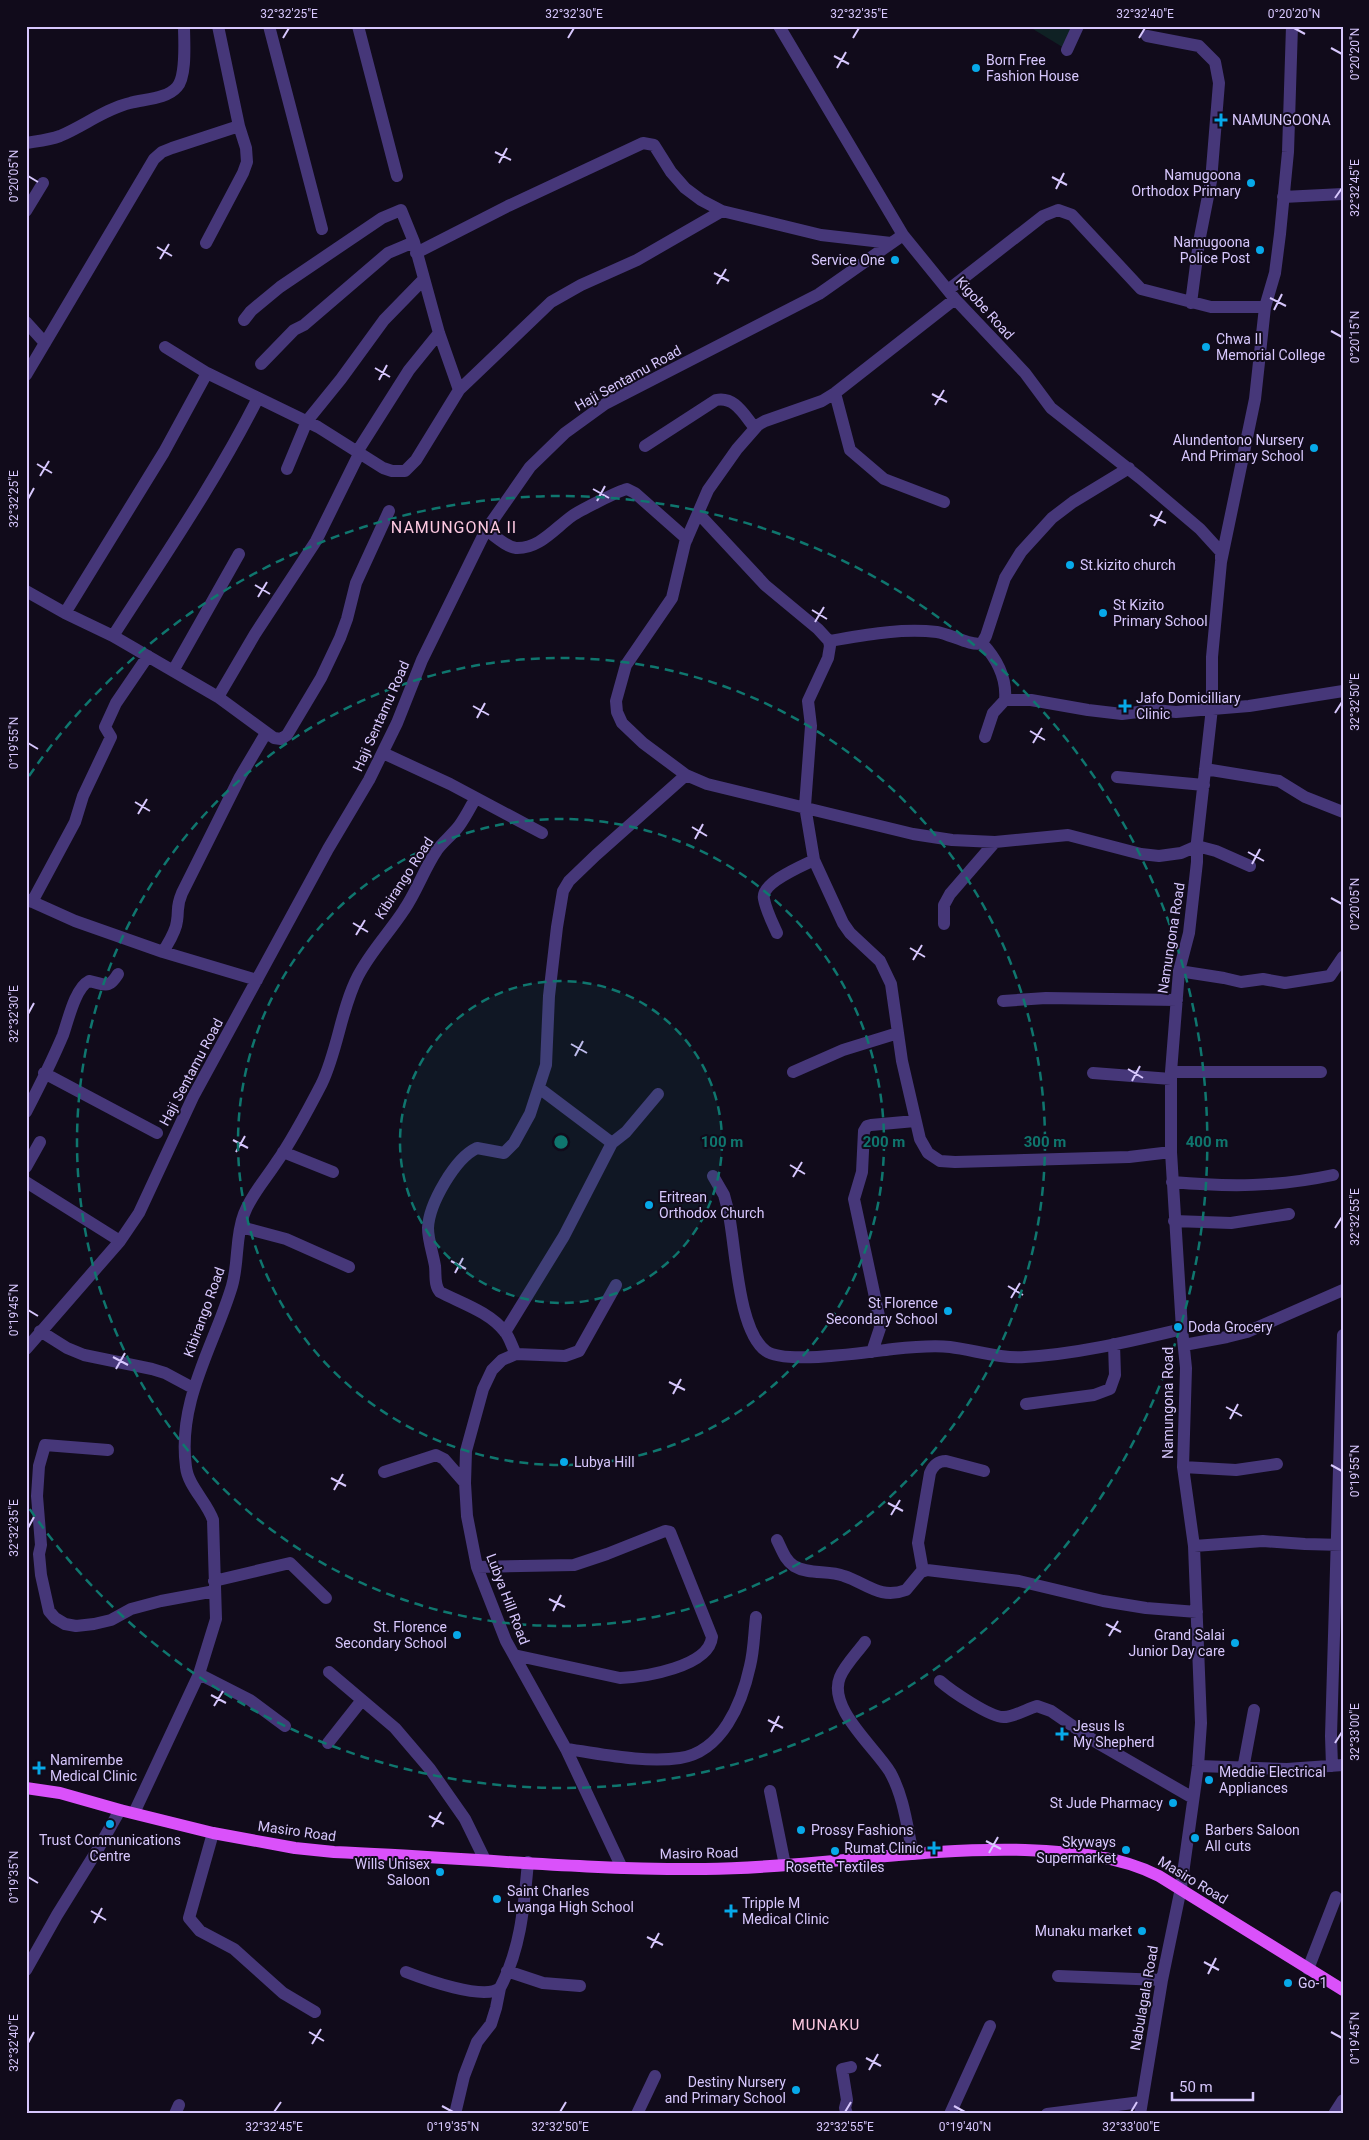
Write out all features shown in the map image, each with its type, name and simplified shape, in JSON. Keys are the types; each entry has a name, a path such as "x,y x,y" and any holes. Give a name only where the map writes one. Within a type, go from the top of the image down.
{"main road":[{"name":"Masiro Road","path":"26,1788 60,1793 134,1814 213,1833 295,1848 485,1860 622,1868 707,1869 785,1865 913,1854 1007,1850 1077,1853 1145,1869 1181,1888 1343,1990"}],"street":[{"path":"26,143 60,136 104,112 130,103 164,95 177,88 183,70 184,26"},
{"path":"206,243 247,162 246,148 239,126 218,26"},
{"path":"269,26 322,229"},
{"path":"358,26 398,176"},
{"name":"Kigobe Road","path":"779,26 903,236 952,295 1025,373 1051,408 1128,468 1200,529 1221,552 1221,562"},
{"path":"1067,50 1078,26"},
{"name":"Namungona Road","path":"1181,1888 1198,1766 1201,1723 1194,1546 1184,1467 1186,1368 1174,1221 1171,1152 1171,1076 1179,971 1189,933 1212,708 1212,657 1221,562 1255,399 1265,307 1275,273 1284,197 1288,152 1292,26"},
{"path":"1147,36 1200,46 1215,62 1219,83 1211,181 1199,242 1191,303"},
{"path":"26,375 154,159 162,152 172,148 239,126"},
{"path":"261,364 294,330 304,325 388,253 415,248 643,143 654,145 671,172 685,188 701,200 722,211 821,235 891,243"},
{"path":"26,211 43,184"},
{"path":"1284,197 1343,194"},
{"path":"244,320 251,311 280,287 382,218 401,210 415,248 439,333 459,390"},
{"path":"1250,866 1216,851 1197,846 1180,853 1159,856 1141,854 1068,835 976,842 913,834 804,806 730,791 686,775 643,743 622,723 617,712 616,701 626,665 672,598 687,539 708,490 719,473 755,428 765,421 814,404 835,393 1043,216 1058,210 1072,215 1141,289 1211,307 1265,307"},
{"path":"165,347 207,373 308,421 358,453 392,471 405,471 416,460 459,390 551,302 581,285 637,260 722,211"},
{"name":"Haji Sentamu Road","path":"26,1349 120,1241 139,1213 193,1097 383,753 422,660 486,530 530,467 546,449 585,417 605,404 819,294 903,236"},
{"path":"287,469 308,421 384,320 423,280"},
{"path":"26,322 46,343"},
{"path":"218,697 255,634 316,541 358,453 409,370 439,333"},
{"path":"65,613 164,452 207,373"},
{"path":"835,393 850,450 884,479 944,502"},
{"path":"113,636 240,434 258,398"},
{"path":"645,446 722,398 733,401 755,428"},
{"path":"982,643 1005,578 1021,552 1052,518 1073,502 1128,468"},
{"path":"486,530 516,548 532,545 542,540 578,512 627,489 635,492 687,539"},
{"path":"26,591 65,613 113,636 218,697 278,740 287,735 320,678 344,629 356,583 389,511"},
{"path":"698,513 765,585 818,629 829,641 828,658 808,701 811,726 804,806 814,860 843,923 850,933 880,961 891,984 898,1033 915,1121 920,1139 928,1153 940,1161 955,1162 1129,1157 1171,1152"},
{"path":"173,671 239,554"},
{"path":"829,641 914,630 946,634 974,644 982,643"},
{"path":"982,643 992,654 1003,677 1005,700"},
{"path":"148,656 116,702 105,727 111,737 83,796 75,822 29,900 75,921 163,952 257,980"},
{"path":"985,738 993,713 1005,700 1031,700 1122,714 1154,710 1176,712 1249,706 1343,690"},
{"path":"163,952 175,930 177,922 176,908 182,893 240,777 266,733"},
{"path":"383,753 450,784 542,833"},
{"path":"1205,769 1278,781 1305,797 1343,812"},
{"path":"616,1285 590,1335 576,1354 565,1356 516,1354 506,1332 479,1312 438,1290 428,1228 439,1194 450,1175 466,1156 477,1148 484,1148 500,1154 507,1151 522,1130 540,1088 546,1065 549,996 557,927 563,892 569,881 686,775"},
{"path":"1117,777 1204,785"},
{"name":"Kibirango Road","path":"134,1814 199,1674 216,1619 213,1520 208,1507 190,1480 186,1469 186,1426 193,1388 237,1267 241,1226 252,1198 283,1152 322,1083 332,1058 341,1024 358,976 377,945 404,912 436,852 459,826 475,799"},
{"path":"944,924 944,905 950,894 994,842"},
{"path":"777,933 764,900 764,893 769,885 778,879 814,860"},
{"path":"1179,971 1241,982 1264,979 1285,983 1321,979 1330,976 1343,957"},
{"path":"26,1112 63,1035 76,1000 86,983 89,981 104,986 110,984 118,974"},
{"path":"1003,1001 1046,998 1177,1000"},
{"path":"793,1072 843,1050 898,1033"},
{"path":"1093,1073 1171,1076 1321,1072"},
{"path":"44,1073 157,1133"},
{"path":"540,1088 612,1143"},
{"path":"506,1332 564,1236 612,1143 626,1132 658,1094"},
{"path":"872,1352 880,1328 879,1316 854,1199 862,1172 864,1131 867,1126 871,1125 915,1121"},
{"path":"28,1162 40,1142"},
{"path":"283,1152 333,1172"},
{"path":"1172,1182 1210,1185 1267,1185 1302,1182 1332,1175"},
{"path":"714,1176 724,1195 728,1210 745,1314 761,1346 772,1354 825,1357 921,1347 948,1347 1023,1357 1114,1344 1182,1329"},
{"path":"26,1182 120,1241"},
{"path":"1174,1221 1231,1223 1289,1214"},
{"path":"241,1226 286,1238 349,1267"},
{"path":"1184,1345 1247,1332 1343,1290"},
{"path":"40,1331 66,1348 84,1355 166,1373 193,1388"},
{"path":"1198,1766 1287,1769 1337,1765 1331,1726 1343,1335"},
{"path":"1026,1404 1094,1395 1110,1389 1115,1375 1114,1344"},
{"name":"Lubya Hill Road","path":"516,1354 507,1357 497,1364 487,1378 466,1451 467,1516 477,1567 506,1641 566,1749 622,1868"},
{"path":"108,1450 45,1445 39,1466 37,1496 41,1545 39,1554 41,1575 49,1611 55,1618 64,1624 76,1626 112,1620 131,1609 290,1563 326,1598"},
{"path":"384,1472 436,1455 444,1458 465,1483"},
{"path":"923,1571 918,1543 932,1467 941,1461 946,1461 984,1471"},
{"path":"1184,1467 1236,1470 1277,1464"},
{"path":"477,1567 574,1565 665,1531 670,1532 712,1637 708,1648 690,1661 664,1672 638,1677 620,1678 514,1655"},
{"path":"777,1540 787,1560 794,1566 803,1570 844,1576 864,1587 887,1593 906,1590 923,1571"},
{"path":"1194,1546 1263,1541 1343,1545"},
{"path":"923,1571 1018,1581 1146,1608 1197,1612"},
{"path":"1339,1589 1343,1573"},
{"path":"566,1749 651,1760 682,1758 707,1748 719,1736 731,1719 742,1693 750,1666 756,1617"},
{"path":"864,1642 840,1676 837,1686 839,1698 845,1713 891,1774 904,1806 913,1854"},
{"path":"329,1672 395,1728 430,1768 465,1819 485,1860"},
{"path":"199,1674 250,1700 286,1726"},
{"path":"940,1681 949,1689 986,1711 1003,1717 1037,1706 1051,1711 1096,1742 1193,1798"},
{"path":"328,1743 362,1700"},
{"path":"1243,1769 1254,1710"},
{"path":"770,1791 785,1865"},
{"path":"26,1970 120,1810"},
{"path":"213,1833 190,1918 200,1931 234,1949 282,1993 315,2012"},
{"path":"455,2114 464,2076 477,2042 491,2024 500,1988 522,1924 528,1862"},
{"name":"Nabulagala Road","path":"1140,2108 1162,1980 1181,1888"},
{"path":"1308,1969 1336,1898"},
{"path":"406,1972 449,1987 491,1992 500,1988"},
{"path":"507,1972 543,1983 580,1986"},
{"path":"1058,1976 1162,1980"},
{"path":"950,2114 990,2026"},
{"path":"847,2114 845,2108 847,2100 842,2069 851,2067"},
{"path":"637,2114 655,2076"},
{"path":"1334,2114 1343,2100"},
{"path":"1047,2114 1140,2108"}],"shaded area":[{"path":"1028,26 1074,26 1064,48"}],"place":[{"name":"Born Free Fashion House","path":"976,68"},
{"name":"NAMUNGOONA","path":"1221,120"},
{"name":"Namugoona Orthodox Primary","path":"1251,183"},
{"name":"Namugoona Police Post","path":"1260,250"},
{"name":"Service One","path":"895,260"},
{"name":"Chwa II Memorial College","path":"1206,347"},
{"name":"Alundentono Nursery And Primary School","path":"1314,448"},
{"name":"St.kizito church","path":"1070,565"},
{"name":"St Kizito Primary School","path":"1103,613"},
{"name":"Jafo Domicilliary Clinic","path":"1125,706"},
{"name":"Eritrean Orthodox Church","path":"649,1205"},
{"name":"St Florence Secondary School","path":"948,1311"},
{"name":"Doda Grocery","path":"1178,1327"},
{"name":"Lubya Hill","path":"564,1462"},
{"name":"St. Florence Secondary School","path":"457,1635"},
{"name":"Grand Salai Junior Day care","path":"1235,1643"},
{"name":"Jesus Is My Shepherd","path":"1062,1734"},
{"name":"Namirembe Medical Clinic","path":"39,1768"},
{"name":"Meddie Electrical Appliances","path":"1209,1780"},
{"name":"St Jude Pharmacy","path":"1173,1803"},
{"name":"Trust Communications Centre","path":"110,1824"},
{"name":"Prossy Fashions","path":"801,1830"},
{"name":"Barbers Saloon All cuts","path":"1195,1838"},
{"name":"Rumat Clinic","path":"934,1848"},
{"name":"Skyways Supermarket","path":"1126,1850"},
{"name":"Rosette Textiles","path":"835,1851"},
{"name":"Wills Unisex Saloon","path":"440,1872"},
{"name":"Saint Charles Lwanga High School","path":"497,1899"},
{"name":"Tripple M Medical Clinic","path":"731,1911"},
{"name":"Munaku market","path":"1142,1931"},
{"name":"Go-1","path":"1288,1983"},
{"name":"Destiny Nursery and Primary School","path":"796,2090"}],"district":[{"name":"NAMUNGONA II","path":"454,527"},
{"name":"MUNAKU","path":"826,2025"}]}
